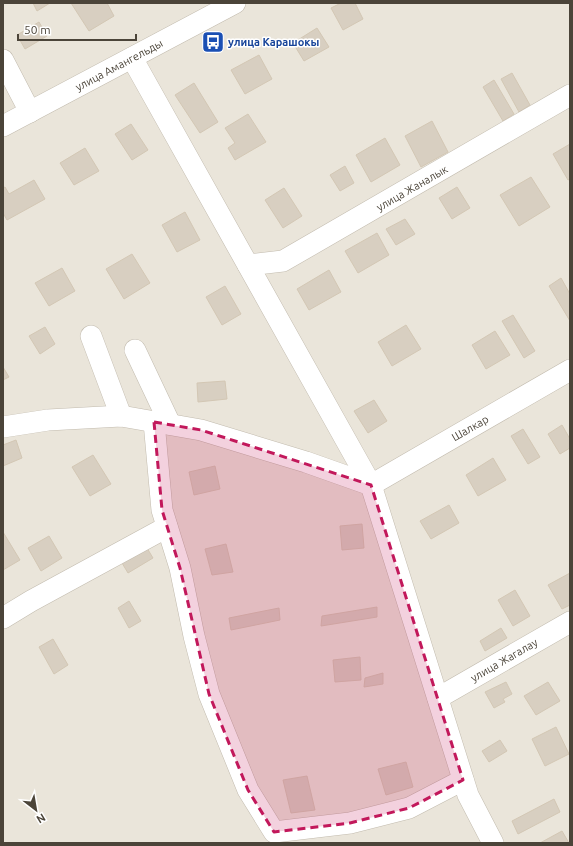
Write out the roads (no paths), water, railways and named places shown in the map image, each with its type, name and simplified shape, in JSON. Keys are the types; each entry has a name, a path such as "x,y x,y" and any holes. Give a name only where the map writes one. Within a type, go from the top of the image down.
{"street":[{"name":"улица Амангельды","path":"3,126 235,3"},
{"path":"132,58 371,485 468,795 493,843"},
{"path":"3,60 30,112"},
{"name":"улица Жаналык","path":"248,264 283,261 570,95"},
{"path":"91,336 121,416"},
{"path":"135,350 162,423 162,510 180,568 194,636 209,694 248,790 274,832 350,823 409,808 463,780"},
{"name":"Шалкар","path":"371,485 570,370"},
{"path":"3,427 48,420 121,416 201,430 306,462 371,485"},
{"path":"3,618 37,597 168,526"},
{"name":"улица Жагалау","path":"438,698 570,622"}],"place":[{"name":"улица Карашокы","path":"213,42"}]}
